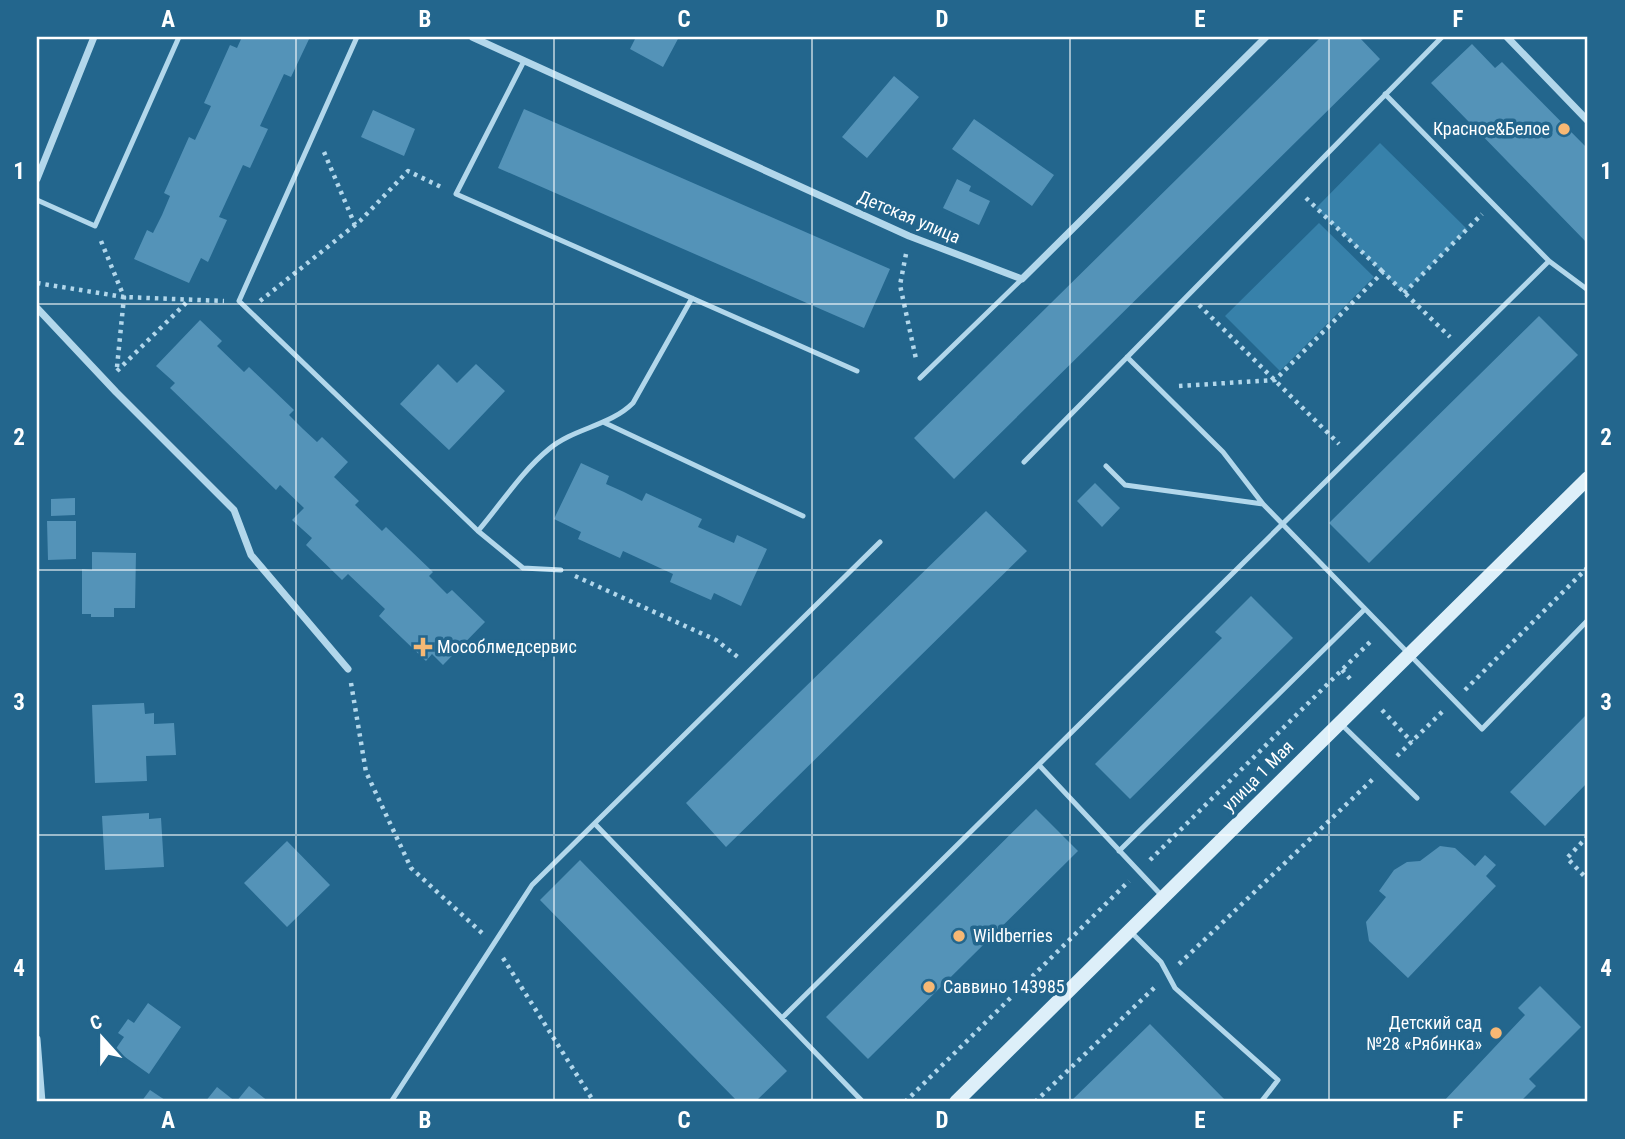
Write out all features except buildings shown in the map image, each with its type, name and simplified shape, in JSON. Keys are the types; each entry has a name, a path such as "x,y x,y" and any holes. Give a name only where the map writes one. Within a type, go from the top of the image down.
{"street":[{"path":"37,179 94,37"},
{"name":"Детская улица","path":"472,37 909,236 1022,279"},
{"path":"1022,279 1266,37"},
{"path":"1507,37 1588,121"},
{"path":"37,308 234,510 251,555 348,669"},
{"name":"улица 1 Мая","path":"956,1102 1588,478"},
{"path":"37,1038 40,1101"}],"lane":[{"path":"37,200 95,226 179,37"},
{"path":"357,37 239,301 478,531 523,568 561,570"},
{"path":"1024,462 1442,37"},
{"path":"524,61 456,194 857,371"},
{"path":"1385,94 1549,261 1588,290"},
{"path":"782,1018 1549,261"},
{"path":"920,378 1022,279"},
{"path":"478,531 548,450 564,439 621,415 634,403 692,298"},
{"path":"1127,357 1223,452 1263,504 1482,729 1588,620"},
{"path":"603,422 803,516"},
{"path":"1106,466 1125,485 1263,504"},
{"path":"391,1102 532,885 880,542"},
{"path":"1119,850 1365,609"},
{"path":"1340,723 1418,798"},
{"path":"1039,765 1163,897"},
{"path":"595,824 863,1102"},
{"path":"1130,930 1161,962 1175,988 1278,1080 1261,1102"}],"path":[{"path":"313,137 325,154 355,225"},
{"path":"37,283 124,297 261,301 355,225 408,171 456,194"},
{"path":"1295,187 1461,348"},
{"path":"1404,293 1492,203"},
{"path":"95,226 124,297 116,392"},
{"path":"909,236 900,285 920,378"},
{"path":"1157,387 1275,380 1383,272"},
{"path":"1188,295 1352,456"},
{"path":"117,372 189,300"},
{"path":"1035,1102 1454,701 1588,568"},
{"path":"561,570 716,640 751,669"},
{"path":"348,669 366,772 411,868 495,945 594,1102"},
{"path":"1588,836 1567,858 1588,880"}],"shaded area":[{"path":"1380,143 1467,229 1404,293 1316,208"},
{"path":"1319,223 1374,277 1280,371 1225,316"}],"place":[{"name":"Красное&Белое","path":"1564,129"},
{"name":"Мособлмедсервис","path":"423,647"},
{"name":"Wildberries","path":"959,936"},
{"name":"Саввино 143985","path":"929,987"},
{"name":"Детский сад №28 «Рябинка»","path":"1496,1033"}]}
